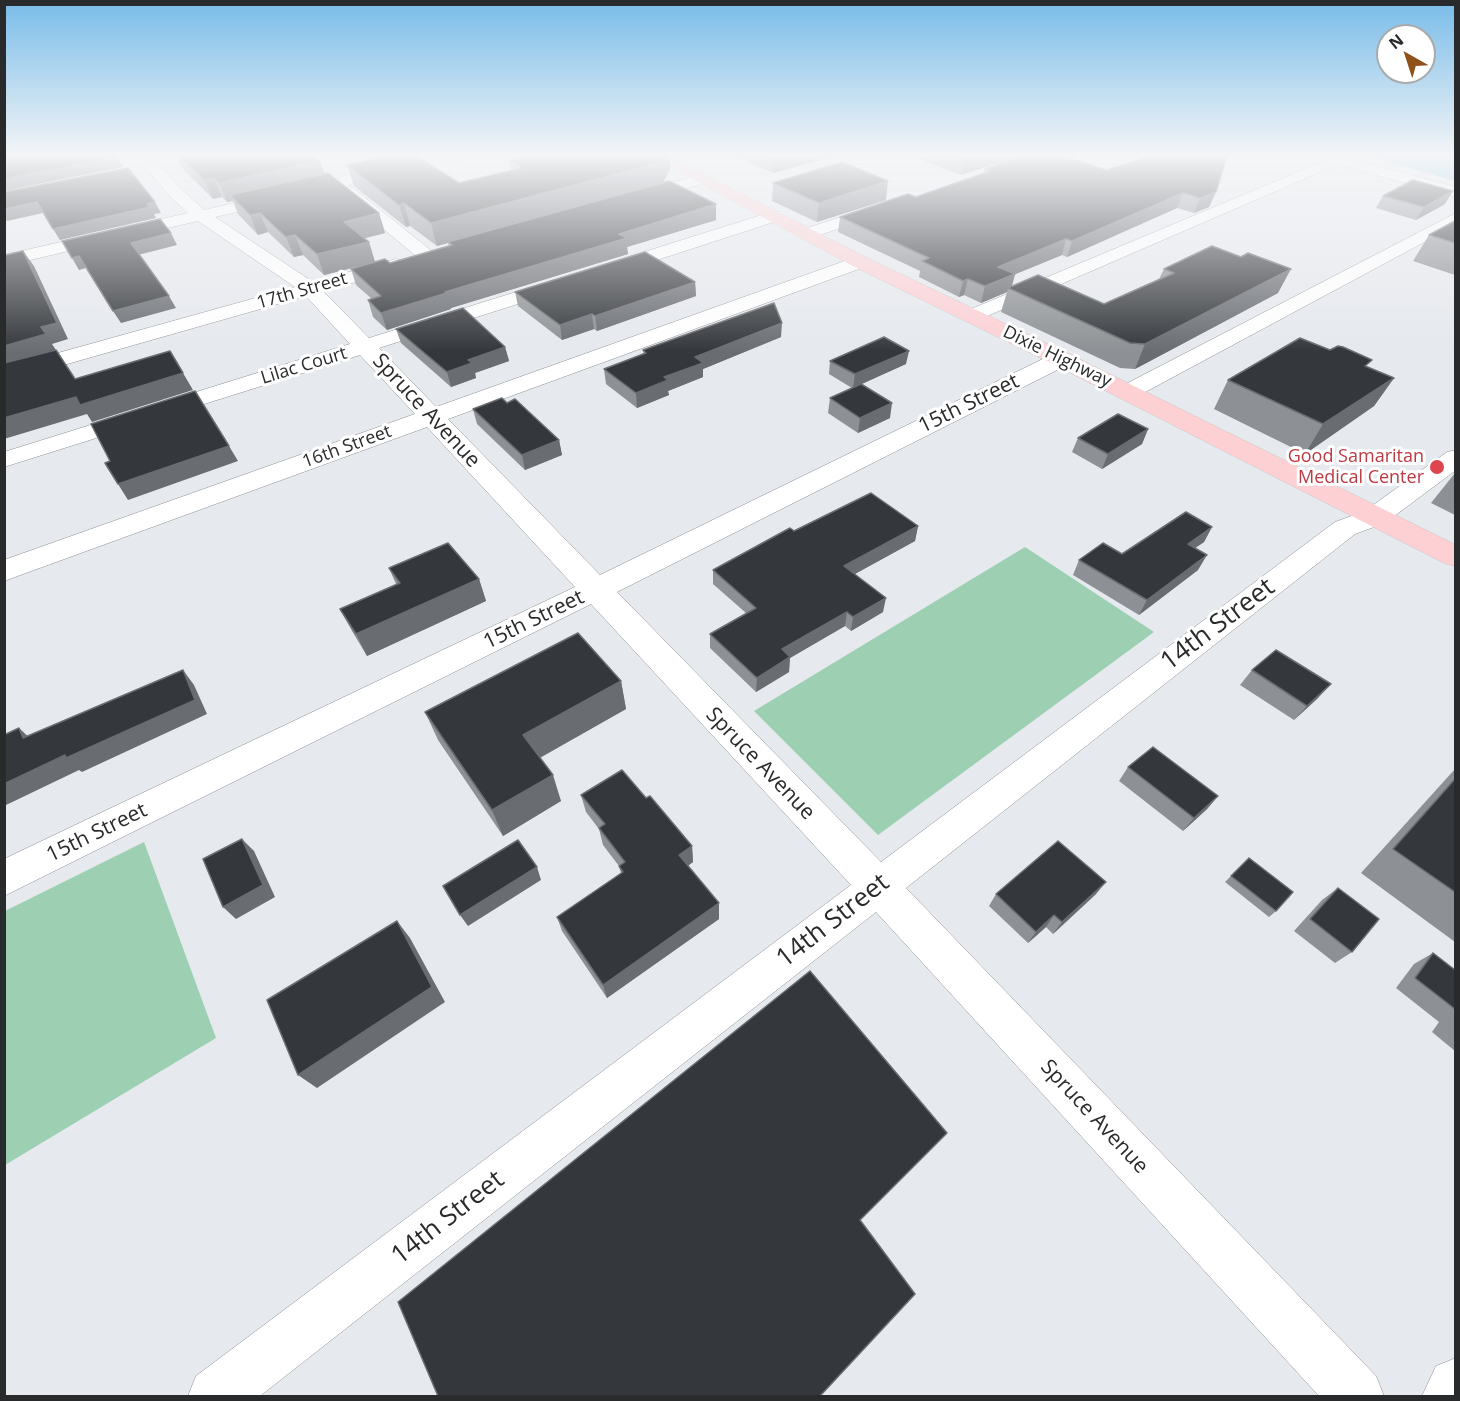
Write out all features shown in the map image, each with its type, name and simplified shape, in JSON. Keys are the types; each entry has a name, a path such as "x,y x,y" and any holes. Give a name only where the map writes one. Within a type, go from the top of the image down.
{"main road":[{"name":"Dixie Highway","path":"784,221 860,262 1128,392 1455,557"}],"street":[{"path":"4,261 173,221"},
{"name":"Spruce Avenue","path":"209,221 310,289 878,887 1356,1396"},
{"path":"384,221 427,256"},
{"path":"596,273 757,221"},
{"path":"807,234 844,221"},
{"path":"971,316 1186,221"},
{"path":"1128,392 1449,221"},
{"name":"17th Street","path":"4,375 449,250"},
{"name":"16th Street","path":"4,571 860,262"},
{"name":"Lilac Court","path":"4,460 573,280"},
{"name":"15th Street","path":"4,878 595,590 1061,359"},
{"name":"14th Street","path":"216,1396 1345,528 1375,517 1394,505 1455,457"},
{"path":"1450,1396 1455,1386"}],"green space":[{"path":"1025,547 1154,632 878,835 754,711"},
{"path":"144,842 216,1038 5,1165 5,911"}],"building":[{"path":"48,221 87,221 53,229"},
{"path":"149,221 162,221 171,233 131,243 169,296 113,311 79,256 72,258 62,241"},
{"path":"269,221 346,221 344,222 369,242 317,254 295,235 286,237"},
{"path":"523,221 660,221 619,234 627,238 381,313 368,300 381,296 351,269 385,259 390,263 452,245 448,242"},
{"path":"850,221 1117,221 1072,241 1066,239 998,267 1015,274 985,286 968,279 963,281 922,261 929,258"},
{"path":"1454,221 1455,221 1455,243 1429,235"},
{"path":"1212,246 1241,257 1248,253 1291,269 1145,344 1130,343 1008,288 1038,275 1104,304 1174,273 1164,269"},
{"path":"23,251 57,323 41,327 46,334 4,346 4,253 6,255"},
{"path":"645,252 695,282 595,316 592,314 560,325 515,292"},
{"path":"774,303 782,323 695,357 703,363 664,377 668,380 636,393 604,369 646,353 643,350"},
{"path":"463,308 505,347 468,360 472,363 447,372 396,329"},
{"path":"884,337 909,351 855,374 830,361"},
{"path":"1300,338 1330,350 1338,346 1343,347 1372,360 1365,366 1394,378 1323,424 1228,380"},
{"path":"56,350 75,379 170,351 183,373 80,405 76,397 4,418 4,363"},
{"path":"861,384 892,403 860,418 830,398"},
{"path":"195,391 229,446 118,484 105,463 110,461 91,424"},
{"path":"502,398 507,403 515,399 559,440 522,455 473,409"},
{"path":"1118,414 1148,429 1108,454 1078,438"},
{"path":"871,493 918,526 844,566 886,598 853,617 847,612 782,649 790,657 757,678 710,634 756,608 713,570 790,528 794,531"},
{"path":"1186,512 1212,527 1188,544 1207,555 1147,600 1079,560 1103,543 1122,554"},
{"path":"448,543 479,579 356,634 340,609 400,583 389,568"},
{"path":"578,633 621,681 523,735 553,775 492,810 425,712"},
{"path":"1276,650 1331,684 1307,706 1252,670"},
{"path":"183,670 195,700 66,758 65,755 4,784 4,735 19,728 23,738"},
{"path":"1153,747 1218,796 1194,818 1128,767"},
{"path":"622,770 646,798 650,796 692,846 679,855 719,903 603,985 557,917 623,872 619,866 625,862 599,828 605,824 581,795"},
{"path":"1455,779 1455,892 1393,849"},
{"path":"242,839 263,885 223,907 203,859"},
{"path":"518,840 537,867 460,915 443,886"},
{"path":"1058,841 1106,882 1062,922 1054,915 1036,932 996,894"},
{"path":"1249,858 1293,892 1276,911 1231,876"},
{"path":"1338,888 1379,919 1352,952 1310,919"},
{"path":"397,921 432,987 298,1075 267,1000"},
{"path":"1433,953 1455,970 1455,1009 1415,978"},
{"path":"810,971 947,1133 860,1220 915,1294 820,1396 438,1396 398,1302"}],"place":[{"name":"Good Samaritan Medical Center","path":"1437,467"}]}
